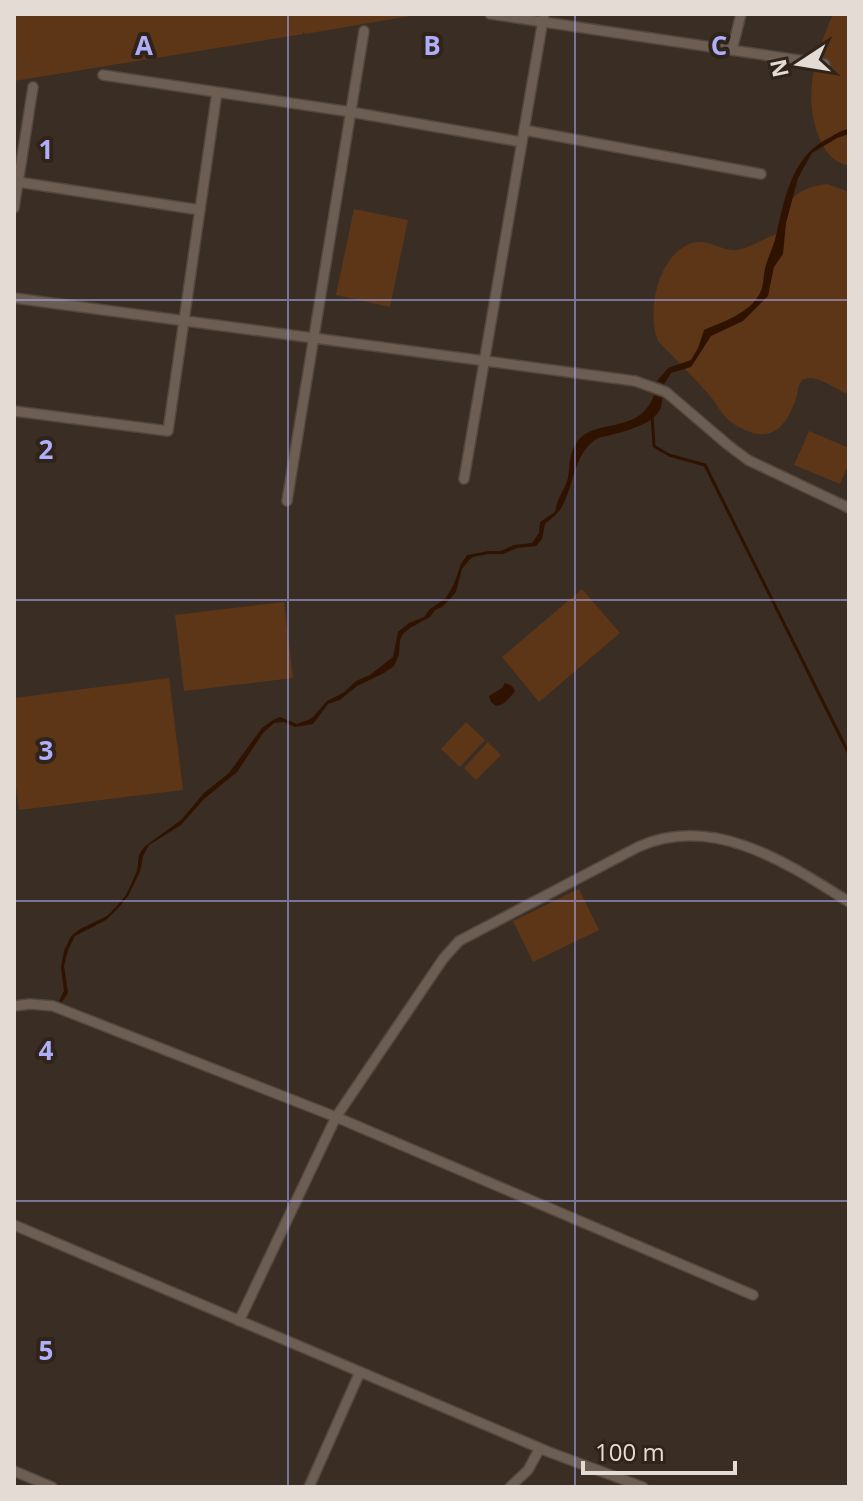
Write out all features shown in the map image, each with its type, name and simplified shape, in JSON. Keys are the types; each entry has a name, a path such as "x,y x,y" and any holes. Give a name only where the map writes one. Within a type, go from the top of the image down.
{"street":[{"path":"490,14 543,18 825,64"},
{"path":"732,50 741,14"},
{"path":"464,479 543,18"},
{"path":"287,501 364,31"},
{"path":"103,75 351,112 522,142"},
{"path":"14,208 33,87"},
{"path":"14,411 168,431 217,92"},
{"path":"524,130 761,174"},
{"path":"18,182 200,210"},
{"path":"14,298 652,386 678,401 748,460 849,508"},
{"path":"239,1321 336,1117 443,959 459,941 657,838 699,835 730,841 800,871 849,902"},
{"path":"14,1006 53,1006 336,1117 753,1295"},
{"path":"14,1225 540,1448 643,1487"},
{"path":"309,1487 360,1372"},
{"path":"510,1487 528,1470 540,1448"},
{"path":"14,1471 52,1487"}],"shaded area":[{"path":"14,14 422,14 305,34 303,31 303,34 14,81"},
{"path":"833,14 849,14 849,166 830,156 824,147 814,121 812,105 813,74"},
{"path":"849,129 849,134 812,153 798,178 786,223 783,254 774,267 768,296 743,321 711,336 691,367 671,373 664,384 657,381 668,368 691,360 704,330 735,316 755,300 761,290 790,182 797,169 815,147"},
{"path":"827,184 849,192 849,392 845,393 819,380 805,379 781,426 766,434 746,431 727,418 658,341 653,315 658,285 663,271 680,249 698,242 735,250 756,244 776,234 792,199 805,189"},
{"path":"354,209 408,220 390,307 336,295"},
{"path":"654,395 662,398 661,408 654,417 632,429 598,438 584,451 563,505 545,524 542,539 536,546 469,560 462,569 456,592 449,600 403,634 394,666 357,686 340,700 328,704 313,724 295,727 284,722 274,723 263,733 237,772 204,799 181,825 149,845 140,872 120,906 106,920 75,936 64,966 68,993 62,1002 59,1001 64,991 61,967 71,936 107,916 126,895 144,847 181,820 204,793 229,773 262,728 280,717 297,724 308,720 327,701 393,657 398,632 424,617 446,598 467,555 532,543 539,533 540,522 555,512 577,442 585,434 638,416"},
{"path":"809,431 849,448 849,463 840,484 794,465"},
{"path":"582,589 620,633 539,702 502,657"},
{"path":"284,602 293,678 184,691 175,615"},
{"path":"169,678 183,790 19,810 14,773 14,698"},
{"path":"505,683 515,691 505,702 496,706 489,696"},
{"path":"466,722 485,740 460,767 441,749"},
{"path":"488,742 501,755 476,780 464,768"},
{"path":"579,889 599,930 533,962 513,921"}],"waterway":[{"path":"652,415 654,446 669,455 705,465 849,754"}]}
